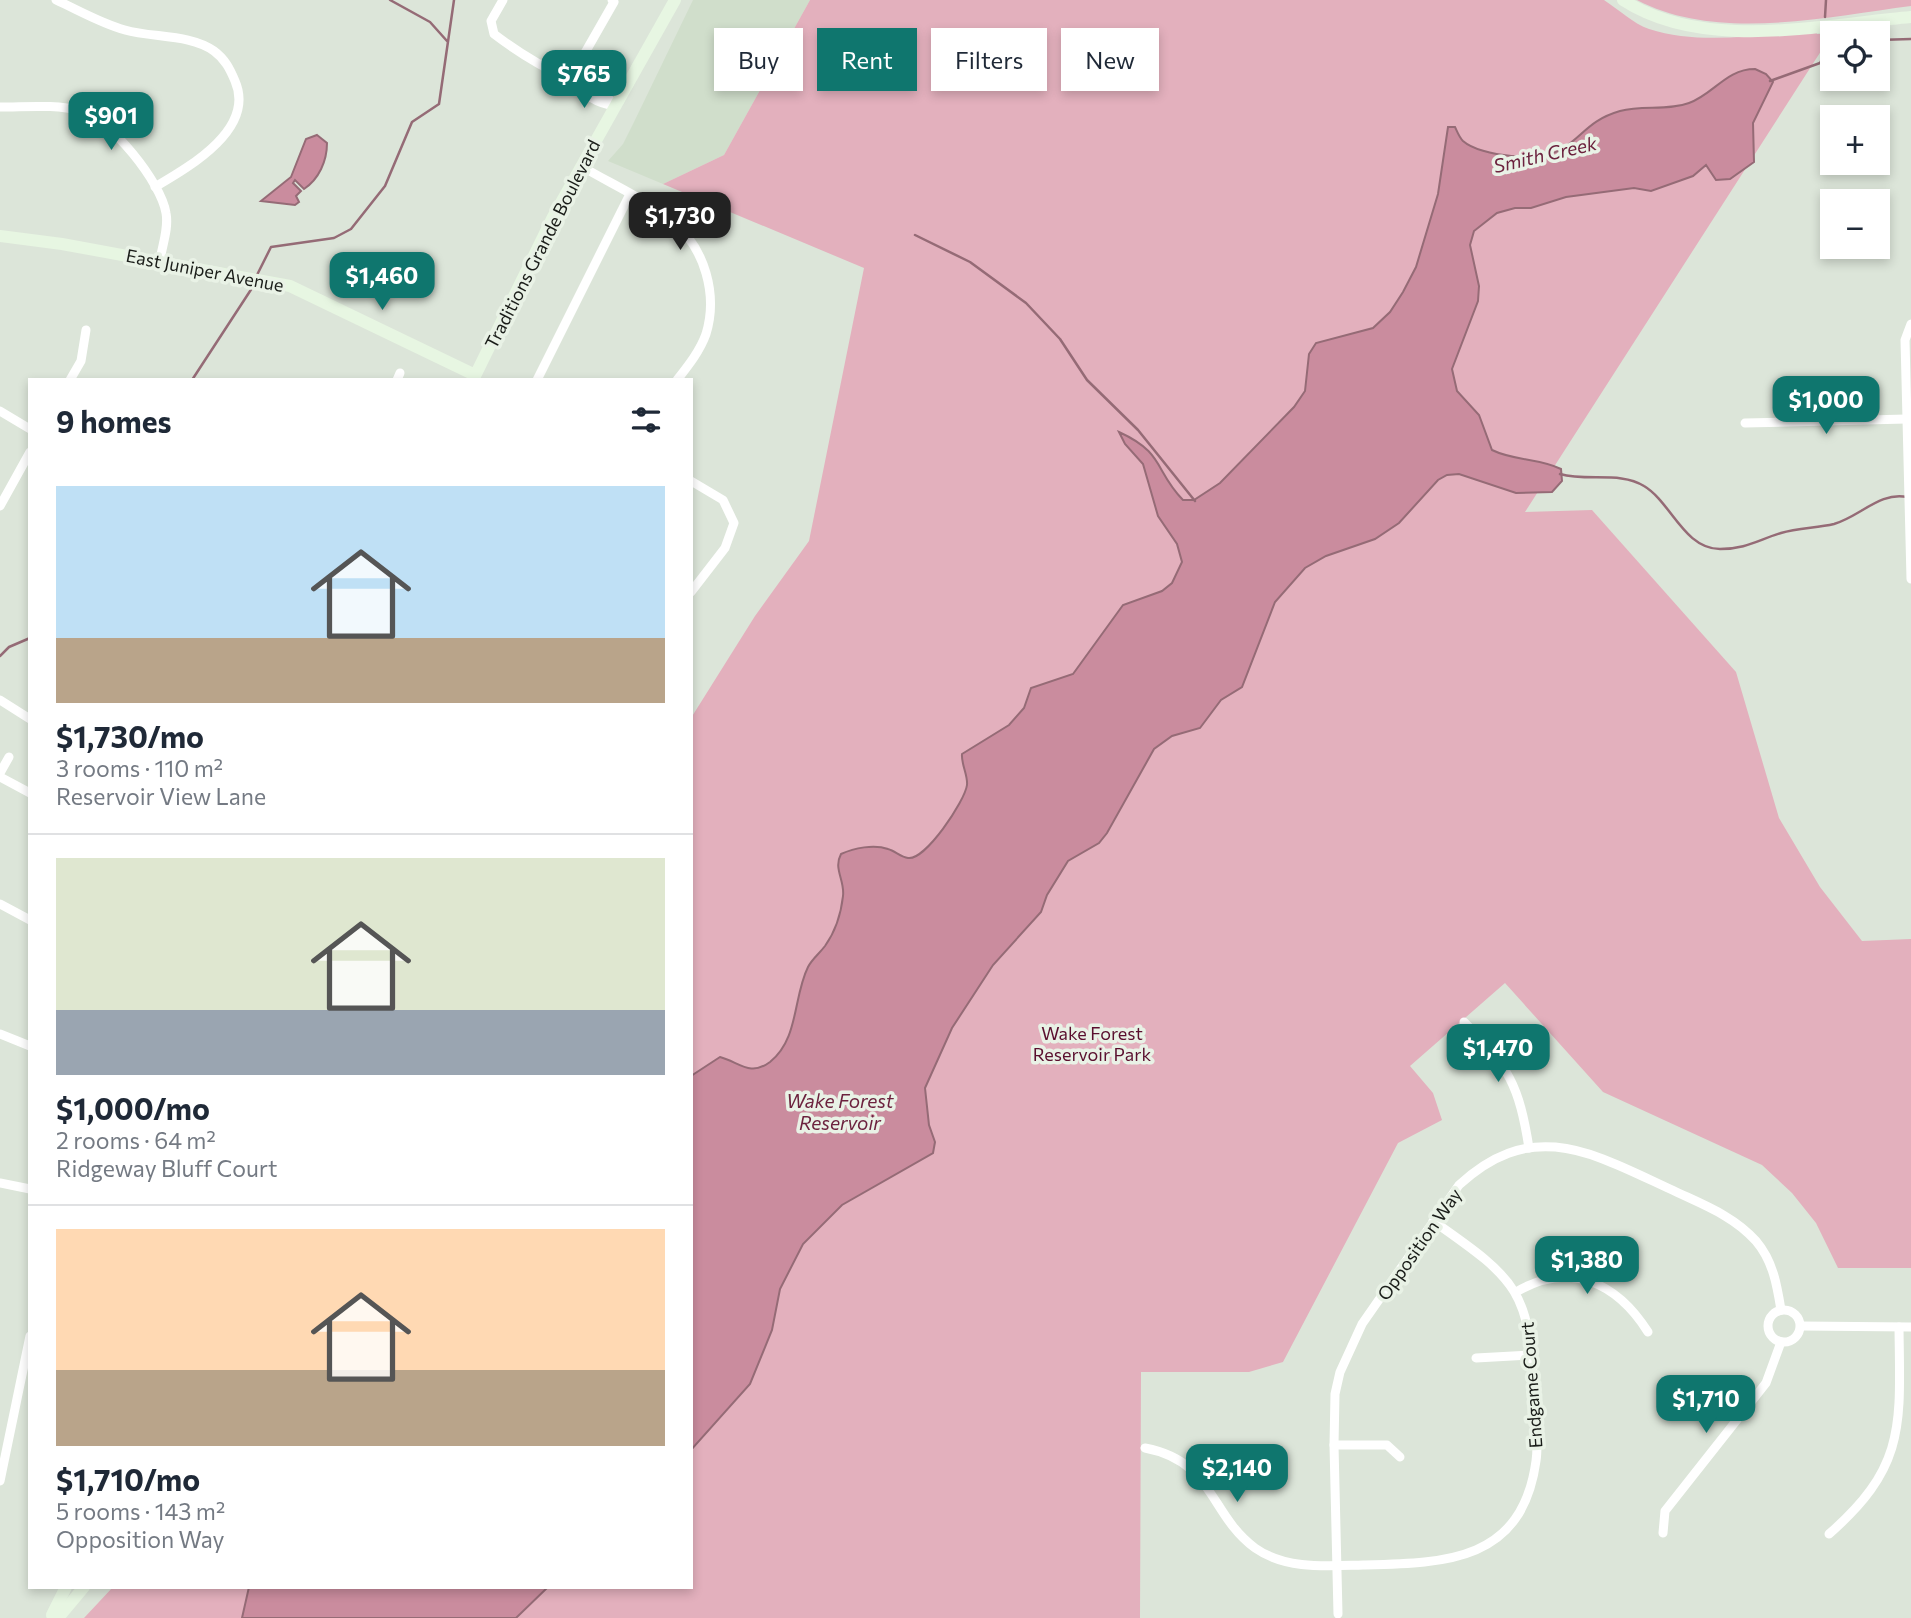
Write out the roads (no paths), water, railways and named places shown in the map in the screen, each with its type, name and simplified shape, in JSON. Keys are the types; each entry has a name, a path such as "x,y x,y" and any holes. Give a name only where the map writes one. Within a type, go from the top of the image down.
{"main road":[{"name":"Traditions Grande Boulevard","path":"474,378 581,166 676,0"},
{"path":"1623,0 1675,25 1730,32 1911,17"},
{"name":"East Juniper Avenue","path":"0,236 160,261 277,283 320,299 474,378"},
{"path":"50,1618 65,1589"},
{"path":"58,1618 82,1589"}],"street":[{"path":"56,0 124,30 195,43 213,50 228,65 238,88 233,122 219,142 155,187"},
{"path":"503,0 491,21 494,34 570,79 587,84 607,96 616,106"},
{"path":"570,79 614,2 612,0"},
{"path":"0,107 63,107 85,112 115,133 155,187 166,216 160,261"},
{"path":"581,166 630,194 682,230 695,247 705,270 710,299 706,334 678,378"},
{"path":"538,378 630,194"},
{"path":"1911,324 1905,340 1911,579"},
{"path":"71,378 81,361 86,330"},
{"path":"0,411 28,428"},
{"path":"1745,423 1906,419"},
{"path":"0,506 28,456"},
{"path":"693,482 723,500 734,523 725,548 693,589"},
{"path":"0,700 28,718"},
{"path":"9,757 0,775 28,792"},
{"path":"0,904 28,919"},
{"path":"1464,1022 1494,1052 1510,1075 1521,1101 1529,1148"},
{"path":"0,1034 28,1045"},
{"name":"Opposition Way","path":"1338,1614 1335,1394 1348,1349 1459,1185 1479,1166 1529,1148 1560,1146 1592,1153 1734,1219 1757,1242 1775,1273 1781,1310"},
{"path":"0,1183 28,1189"},
{"name":"Endgame Court","path":"1145,1448 1168,1452 1192,1468 1254,1547 1276,1559 1291,1563 1337,1566 1450,1560 1490,1544 1514,1521 1528,1498 1537,1459 1532,1355 1527,1316 1516,1292 1489,1260 1433,1222"},
{"path":"1516,1292 1533,1282 1552,1278 1577,1278 1593,1282 1617,1293 1632,1307 1648,1332"},
{"path":"1781,1310 1795,1314 1801,1326 1794,1339 1781,1342 1770,1335 1768,1325 1772,1315 1781,1310"},
{"path":"1801,1326 1911,1327"},
{"path":"1829,1534 1856,1511 1877,1484 1898,1430 1899,1327"},
{"path":"1663,1533 1665,1511 1766,1383 1781,1342"},
{"path":"0,1481 28,1346"},
{"path":"1476,1357 1532,1355"},
{"path":"1334,1445 1387,1445 1400,1457"}],"water":[{"name":"Wake Forest Reservoir","path":"1755,69 1766,74 1773,82 1753,123 1754,162 1730,179 1716,180 1706,165 1693,176 1651,191 1634,188 1566,197 1531,208 1515,208 1497,213 1474,231 1470,245 1479,286 1478,301 1452,369 1457,391 1479,415 1492,450 1561,469 1562,481 1552,492 1516,493 1459,474 1447,475 1438,480 1399,523 1375,539 1326,556 1305,568 1275,602 1242,687 1221,700 1200,728 1172,736 1154,749 1107,833 1099,843 1068,861 1047,895 1041,912 993,965 952,1028 925,1088 929,1125 935,1142 933,1153 842,1205 803,1244 780,1289 772,1330 750,1384 693,1448 693,1075 720,1057 745,1067 756,1068 770,1062 779,1053 791,1030 808,967 835,929 843,896 838,865 841,854 858,848 877,847 908,858 924,850 943,829 965,793 967,781 962,754 1009,725 1024,708 1031,688 1073,674 1123,605 1162,591 1172,583 1182,562 1177,544 1158,516 1143,464 1125,444 1119,432 1152,455 1183,500 1194,500 1220,483 1294,407 1305,391 1309,354 1316,343 1373,328 1390,312 1403,292 1416,267 1438,194 1448,127 1455,127 1463,141 1483,151 1511,156 1552,153 1570,144 1594,123 1610,115 1629,109 1672,107 1689,103 1728,77"},
{"path":"317,135 327,143 326,156 318,175 309,185 304,189 295,180 293,183 301,191 296,196 299,202 295,205 261,201 291,177 306,139"},
{"path":"249,1589 546,1589 516,1618 242,1618"}],"waterway":[{"path":"390,0 430,22 447,41"},
{"path":"257,275 271,247 334,238 351,229 385,186 412,122 439,104 454,0"},
{"name":"Smith Creek","path":"1825,17 1826,0"},
{"path":"1890,40 1911,39"},
{"name":"Smith Creek","path":"1770,81 1820,63"},
{"path":"915,235 970,262 1026,303 1060,339 1087,380 1138,430 1195,501"},
{"path":"193,378 254,285"},
{"path":"1560,474 1625,479 1644,486 1654,493 1687,533 1708,547 1720,549 1745,546 1787,531 1834,524 1879,501 1897,496 1907,497"},
{"path":"0,656 9,647 28,639"}],"park label":[{"name":"Wake Forest Reservoir Park","path":"1092,1043"}]}
